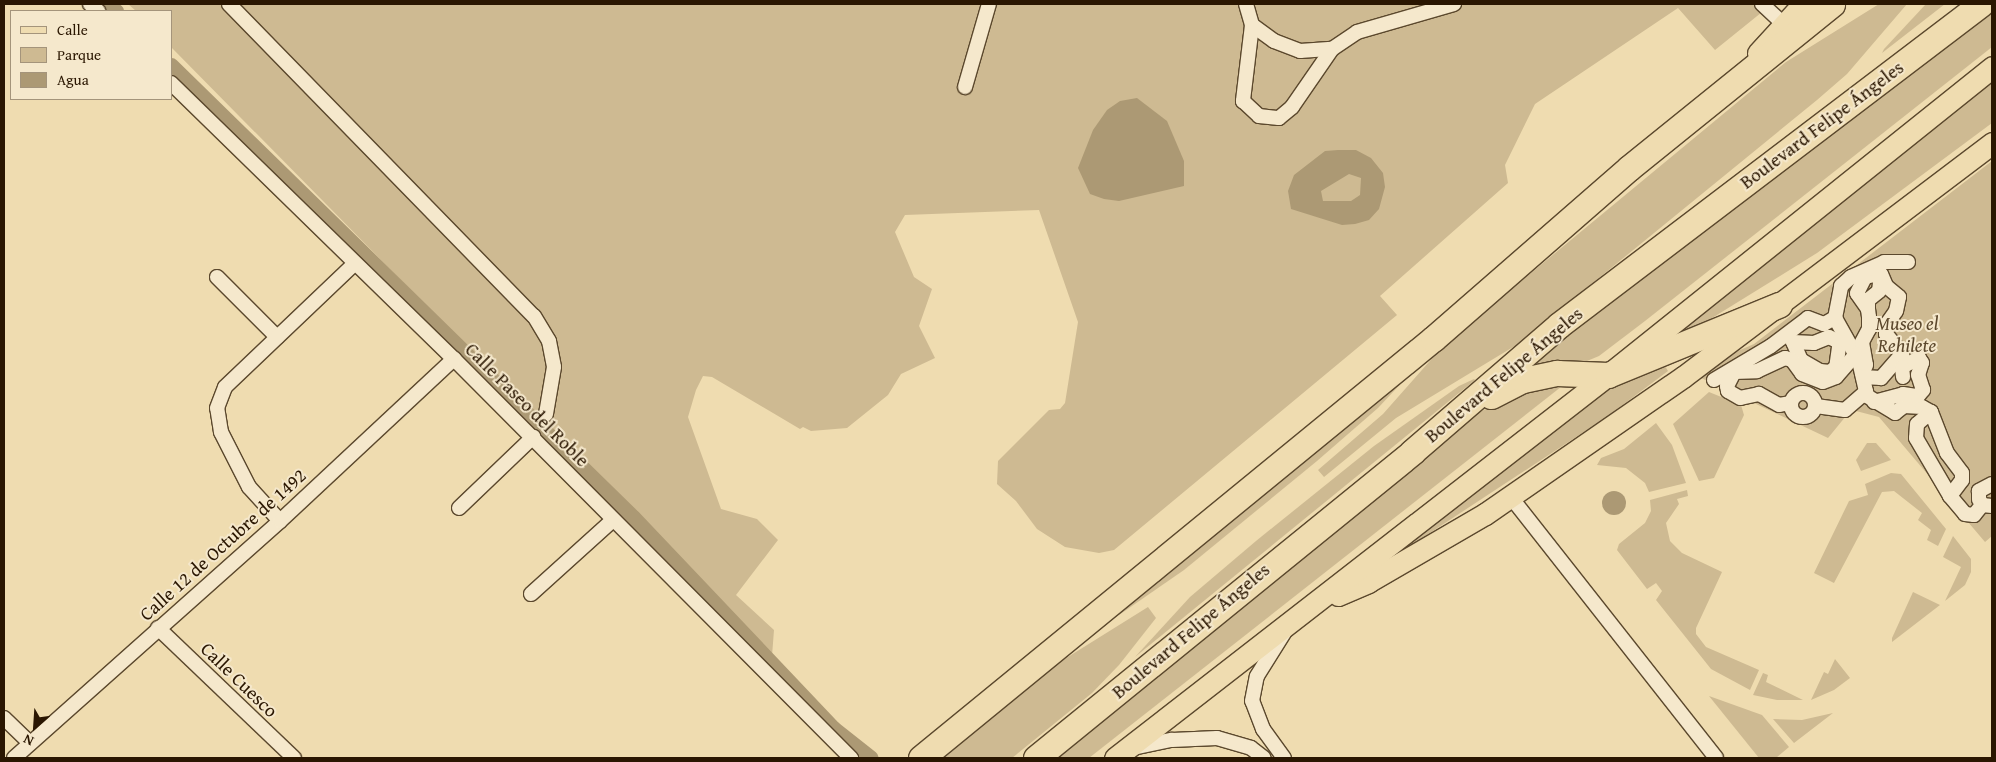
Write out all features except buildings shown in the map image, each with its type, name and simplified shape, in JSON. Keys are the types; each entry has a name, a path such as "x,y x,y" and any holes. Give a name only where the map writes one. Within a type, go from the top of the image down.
{"highway":[{"path":"921,758 1433,339 1728,87 1796,16 1832,4"},
{"name":"Boulevard Felipe Ángeles","path":"1036,758 1412,452 1559,326 1981,4"},
{"path":"1412,452 1434,441 1496,393 1523,380 1557,373 1608,375 1779,305"}],"main road":[{"path":"1121,754 1608,375 1992,67"},
{"path":"1312,606 1368,582 1485,514 1683,376 1992,143"}],"street":[{"name":"Calle Paseo del Roble","path":"228,4 534,316 549,341 554,367 546,414"},
{"path":"965,87 989,4"},
{"path":"1246,4 1252,25 1243,101 1259,116 1279,118 1292,107 1332,49 1357,32 1454,4"},
{"path":"1762,4 1796,16"},
{"path":"1252,25 1274,41 1300,51 1332,49"},
{"name":"Calle Paseo del Roble","path":"172,84 354,264 454,358 851,758"},
{"path":"1908,262 1884,262 1851,277 1840,286 1835,318 1843,339 1856,355 1870,397 1895,413 1904,406 1922,407 1931,412 1947,453 1962,473 1962,480 1950,496"},
{"path":"280,520 249,487 221,432 217,408 225,387 354,264"},
{"path":"1881,274 1886,286 1899,297 1896,311 1887,324 1886,334 1902,354 1881,378 1863,375 1866,365 1862,342 1869,329 1868,309 1857,293 1866,277 1881,274"},
{"path":"217,277 278,337"},
{"path":"1714,380 1771,346 1808,318 1824,324 1835,318"},
{"path":"1856,355 1836,378 1823,382 1802,374 1792,360 1785,358 1757,370 1734,372 1727,386 1728,391 1740,398 1759,394 1779,405 1792,403 1792,410 1801,417 1809,416 1816,406 1844,410 1870,397 1903,394 1918,396 1923,390 1918,375 1922,363 1919,358 1902,367 1903,377"},
{"name":"Calle 12 de Octubre de 1492","path":"14,758 280,520 454,358"},
{"path":"1931,412 1917,424 1914,432 1950,496 1966,514 1974,515 1987,506 1979,491 1992,484"},
{"path":"459,508 533,437"},
{"path":"1510,496 1716,758"},
{"path":"531,594 613,520"},
{"path":"1284,758 1263,729 1252,701 1257,676 1292,621"},
{"name":"Calle Cuesco","path":"158,628 294,758"},
{"path":"4,718 30,742"},
{"path":"1121,754 1172,740 1217,738 1251,748 1264,758"}],"green space":[{"path":"128,4 1772,4 1715,50 1678,8 1535,104 1505,165 1508,183 1380,296 1397,315 1114,550 1099,553 1065,547 1037,529 1016,501 997,484 998,461 1049,410 1060,409 1065,403 1078,322 1039,210 905,215 895,232 914,277 932,289 919,326 935,358 901,374 888,395 847,428 811,431 803,427 800,429 712,377 703,376 696,390 688,417 721,509 757,519 778,540 736,595 774,630 772,656 172,48 172,10 135,10"},
{"path":"1879,4 1907,4 1847,74 1817,100 1518,344 1396,418 1324,477 1318,470 1383,414 1444,345 1786,62"},
{"path":"1926,4 1945,4 1882,53 1884,49"},
{"path":"1992,4 1992,47 1645,321 1599,356 1575,366 1510,378"},
{"path":"1992,77 1992,123 1817,253 1670,344 1665,336"},
{"name":"Museo el Rehilete","path":"1992,161 1992,536 1985,542 1879,417 1856,411 1846,416 1828,438 1699,377 1724,357 1754,344"},
{"path":"1665,366 1668,371 1608,416 1375,569 1596,395"},
{"path":"1407,373 1408,376 1378,408 1317,461 1184,570 1119,615 1116,613"},
{"path":"1474,379 1135,657 1190,597 1256,541 1374,446 1459,386"},
{"path":"1566,383 1089,758 1045,758 1478,413 1516,393"},
{"path":"1709,392 1741,405 1744,415 1714,478 1699,481 1673,424"},
{"path":"1656,423 1672,445 1686,483 1649,492 1645,483 1626,468 1597,465 1601,458 1624,449"},
{"path":"1867,443 1876,443 1891,460 1861,471 1856,460"},
{"path":"1891,473 1901,474 1946,529 1938,546 1927,540 1931,530 1918,520 1922,513 1894,491 1882,492 1834,583 1814,573 1849,501 1868,495 1865,484"},
{"path":"1687,490 1688,496 1677,499 1679,504 1666,523 1670,541 1682,553 1722,572 1696,628 1696,634 1706,647 1759,670 1750,690 1711,669 1656,600 1662,591 1656,583 1647,589 1617,550 1619,544 1645,523 1651,511 1650,500"},
{"path":"1953,536 1971,559 1971,572 1965,585 1945,601 1961,567 1943,557"},
{"path":"1913,592 1940,605 1892,642 1892,638"},
{"path":"1148,607 1156,618 1119,665 1092,693 1012,758 939,758 1047,670"},
{"path":"1835,659 1850,678 1834,690 1811,700 1824,672 1828,674"},
{"path":"1763,673 1768,675 1766,682 1803,700 1777,700 1753,695"},
{"path":"1709,696 1762,715 1789,747 1776,758 1759,758"},
{"path":"1833,713 1794,743 1773,719 1802,720"}],"water":[{"path":"1137,98 1167,121 1184,161 1184,186 1119,201 1104,199 1090,194 1078,168 1093,130 1107,110 1120,101"},
{"path":"1356,150 1371,158 1383,173 1385,187 1379,209 1369,220 1342,225 1291,209 1288,191 1294,175 1325,151","holes":["1349,174 1361,178 1360,195 1351,201 1323,201 1321,191"]},
{"path":"1614,491 1623,494 1626,503 1623,512 1614,515 1605,512 1602,503 1605,494"}],"waterway":[{"path":"108,4 115,10"},
{"path":"172,66 633,517 833,728 871,758"}]}
